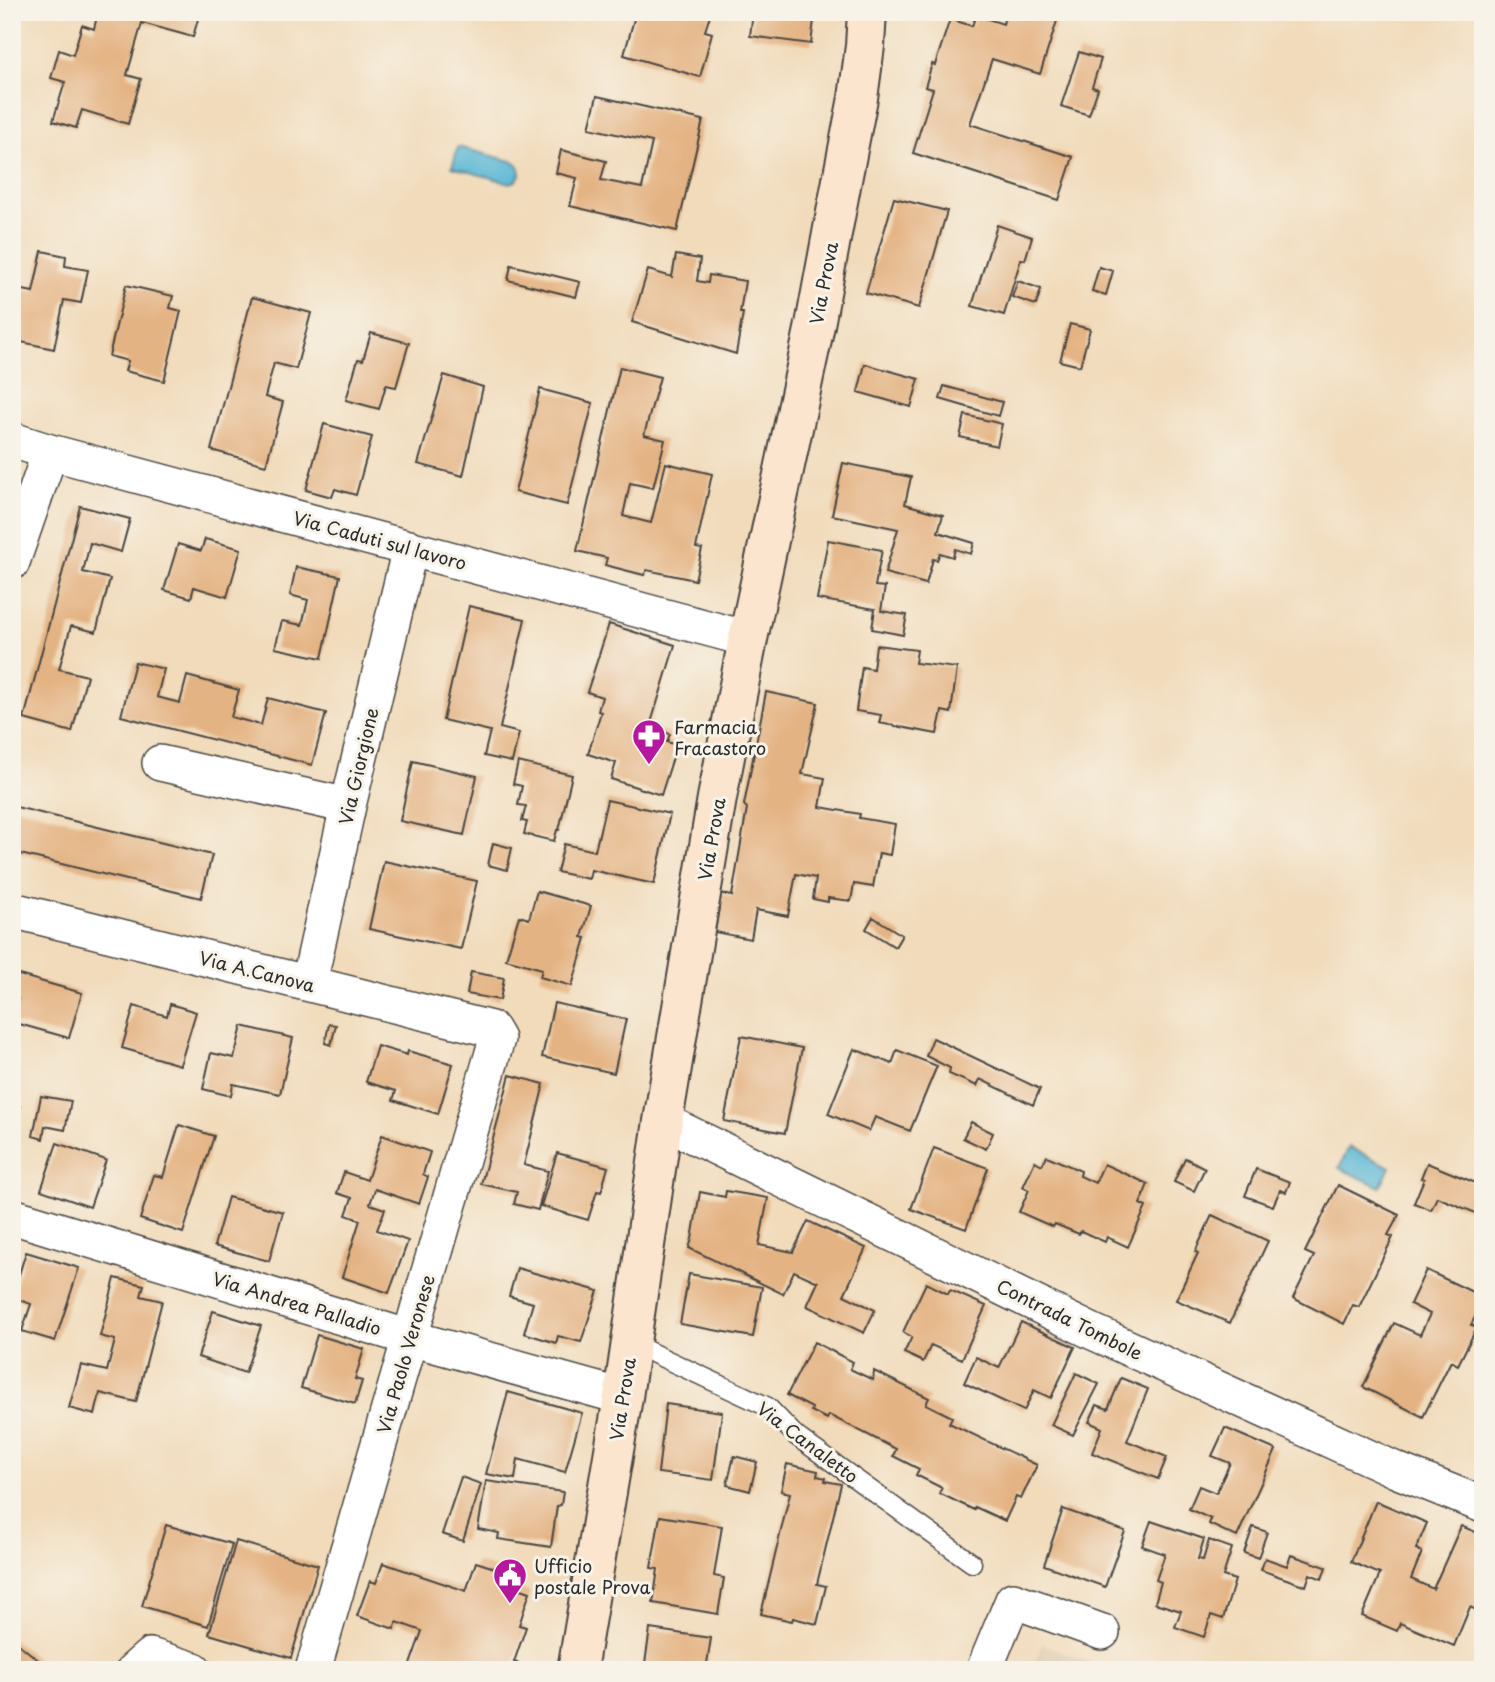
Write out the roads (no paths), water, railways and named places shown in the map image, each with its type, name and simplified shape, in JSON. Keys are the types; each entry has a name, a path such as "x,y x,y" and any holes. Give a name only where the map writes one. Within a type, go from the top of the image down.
{"main road":[{"name":"Via Prova","path":"577,1670 623,1397 663,1121 718,798 856,111 867,12"}],"street":[{"name":"Via Caduti sul lavoro","path":"12,440 748,639"},
{"path":"12,562 50,452"},
{"name":"Via Giorgione","path":"309,984 348,806 410,548"},
{"path":"160,763 348,806"},
{"name":"Via A.Canova","path":"12,910 491,1029 497,1039"},
{"name":"Via Paolo Veronese","path":"313,1670 497,1039"},
{"name":"Contrada Tombole","path":"663,1121 1091,1331 1396,1470 1483,1505"},
{"name":"Via Andrea Palladio","path":"12,1216 410,1338 623,1397"},
{"path":"984,1670 1013,1600 1102,1632"},
{"path":"134,1670 150,1656 194,1670"}],"lane":[{"name":"Via Canaletto","path":"631,1343 768,1407 796,1436 972,1563"}],"water":[{"path":"458,147 515,162 519,166 520,175 516,181 510,183 452,167"},
{"path":"1349,1147 1390,1167 1380,1187 1339,1168"}],"place":[{"name":"Farmacia Fracastoro","path":"649,766"},
{"name":"Ufficio postale Prova","path":"510,1605"}]}
